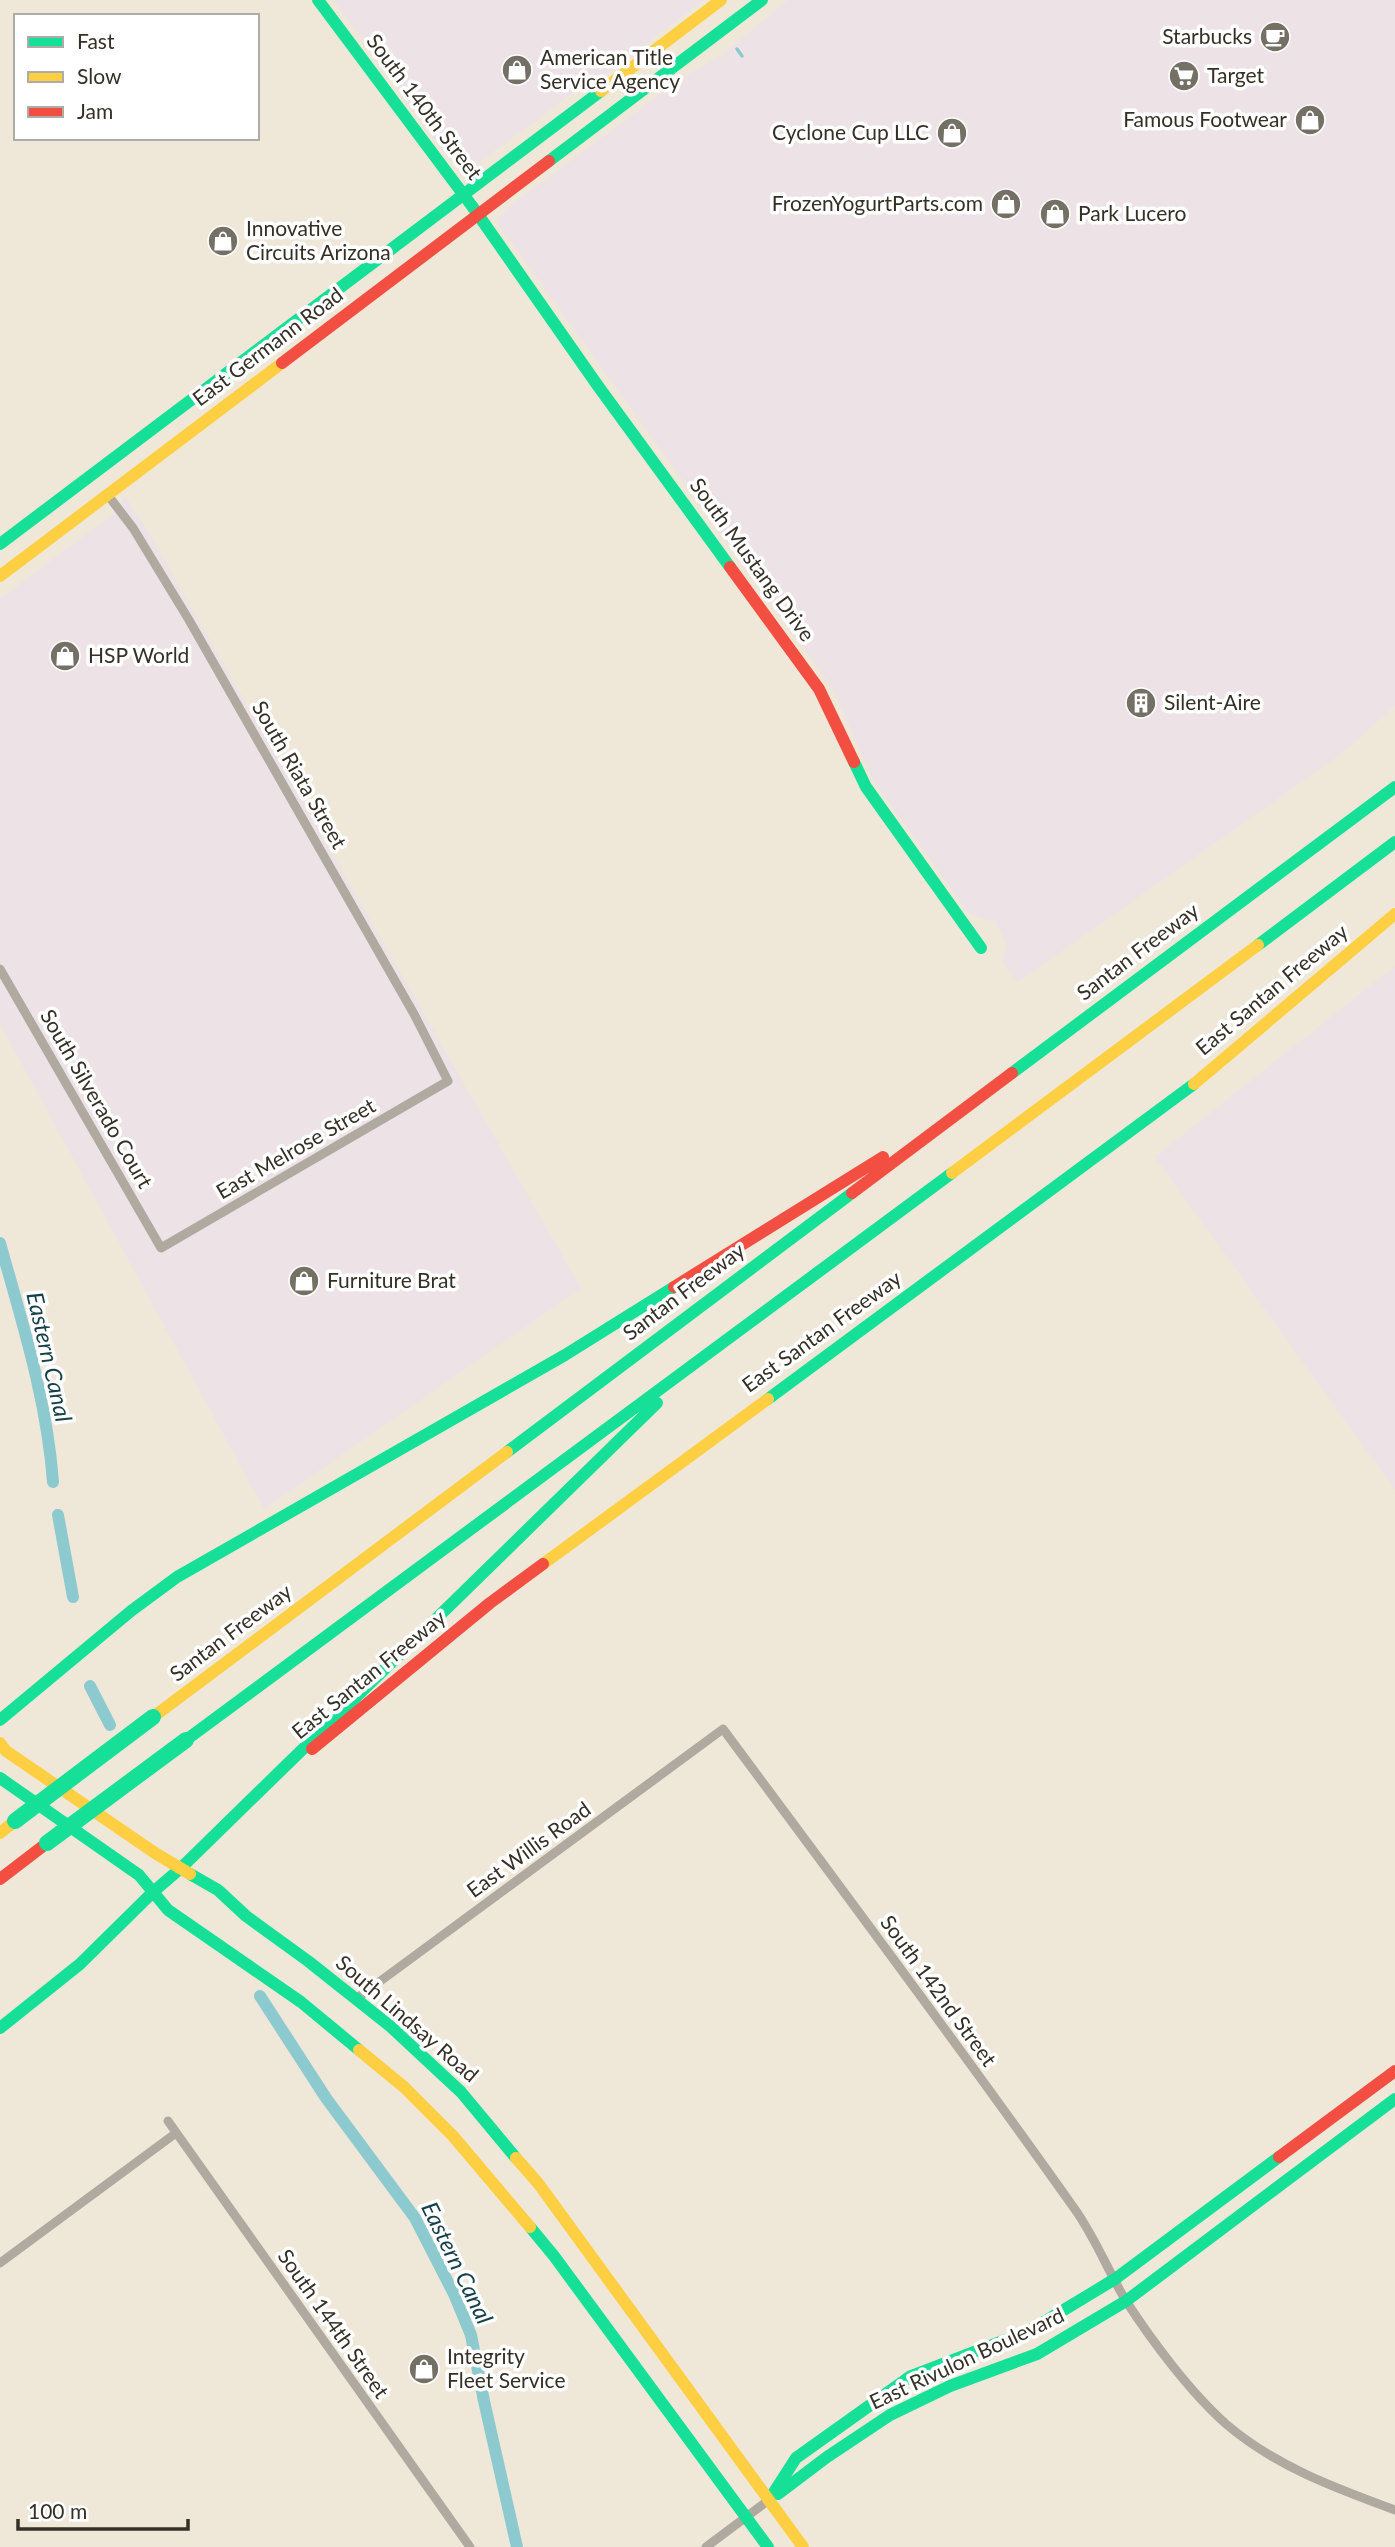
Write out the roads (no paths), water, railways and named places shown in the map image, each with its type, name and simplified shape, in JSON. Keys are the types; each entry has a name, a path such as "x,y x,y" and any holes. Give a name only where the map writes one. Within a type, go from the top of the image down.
{"main road":[{"name":"South 140th Street","path":"318,0 471,205"},
{"name":"East Germann Road","path":"0,576 471,205 721,0"},
{"name":"East Germann Road","path":"0,544 471,205 762,0"},
{"name":"South Mustang Drive","path":"471,205 598,386 819,689 838,722 856,770 866,788 981,948"},
{"path":"1314,847 1366,797 1395,775"},
{"name":"Santan Freeway","path":"0,1833 1050,1043 1395,787"},
{"path":"0,1879 1395,842"},
{"path":"1363,866 1395,849"},
{"name":"East Santan Freeway","path":"272,1781 490,1603 1175,1100 1395,914"},
{"path":"0,1720 150,1596 177,1577 598,1335 890,1153 1050,1043"},
{"path":"0,2028 60,1980 124,1923 698,1362"},
{"name":"South Lindsay Road","path":"0,1743 6,1751 155,1853 218,1890 246,1916 356,1999 461,2092 538,2183 803,2547"},
{"path":"0,1778 139,1875 168,1910 328,2022 404,2087 453,2136 554,2256 768,2547"},
{"name":"East Rivulon Boulevard","path":"769,2501 796,2458 911,2376 1029,2331 1115,2279 1395,2071"},
{"name":"East Rivulon Boulevard","path":"769,2501 827,2457 890,2415 950,2386 1037,2354 1126,2301 1395,2099"}],"street":[{"name":"South Riata Street","path":"107,494 133,528 189,620 414,1013 441,1062 448,1081"},
{"name":"South Silverado Court","path":"0,969 162,1248"},
{"name":"East Melrose Street","path":"162,1248 448,1081"},
{"name":"East Willis Road","path":"356,1999 723,1729"},
{"name":"South 142nd Street","path":"723,1729 1006,2111 1078,2213 1126,2301 1187,2384 1226,2424 1264,2452 1326,2485 1395,2510"},
{"name":"South 144th Street","path":"168,2121 470,2547"},
{"path":"0,2263 176,2133"},
{"path":"706,2547 769,2501"}],"waterway":[{"path":"737,49 742,56"},
{"name":"Eastern Canal","path":"0,1243 39,1391 53,1482"},
{"name":"Eastern Canal","path":"58,1515 73,1597"},
{"name":"Eastern Canal","path":"90,1686 110,1725"},
{"name":"Eastern Canal","path":"260,1996 326,2098 415,2218 454,2294 471,2335 517,2547"}],"place":[{"name":"Starbucks","path":"1275,37"},
{"name":"American Title Service Agency","path":"517,70"},
{"name":"Target","path":"1184,76"},
{"name":"Famous Footwear","path":"1310,120"},
{"name":"Cyclone Cup LLC","path":"952,133"},
{"name":"FrozenYogurtParts.com","path":"1006,204"},
{"name":"Park Lucero","path":"1055,214"},
{"name":"Innovative Circuits Arizona","path":"223,241"},
{"name":"HSP World","path":"65,656"},
{"name":"Silent-Aire","path":"1141,703"},
{"name":"Furniture Brat","path":"304,1281"},
{"name":"Integrity Fleet Service","path":"424,2369"}]}
